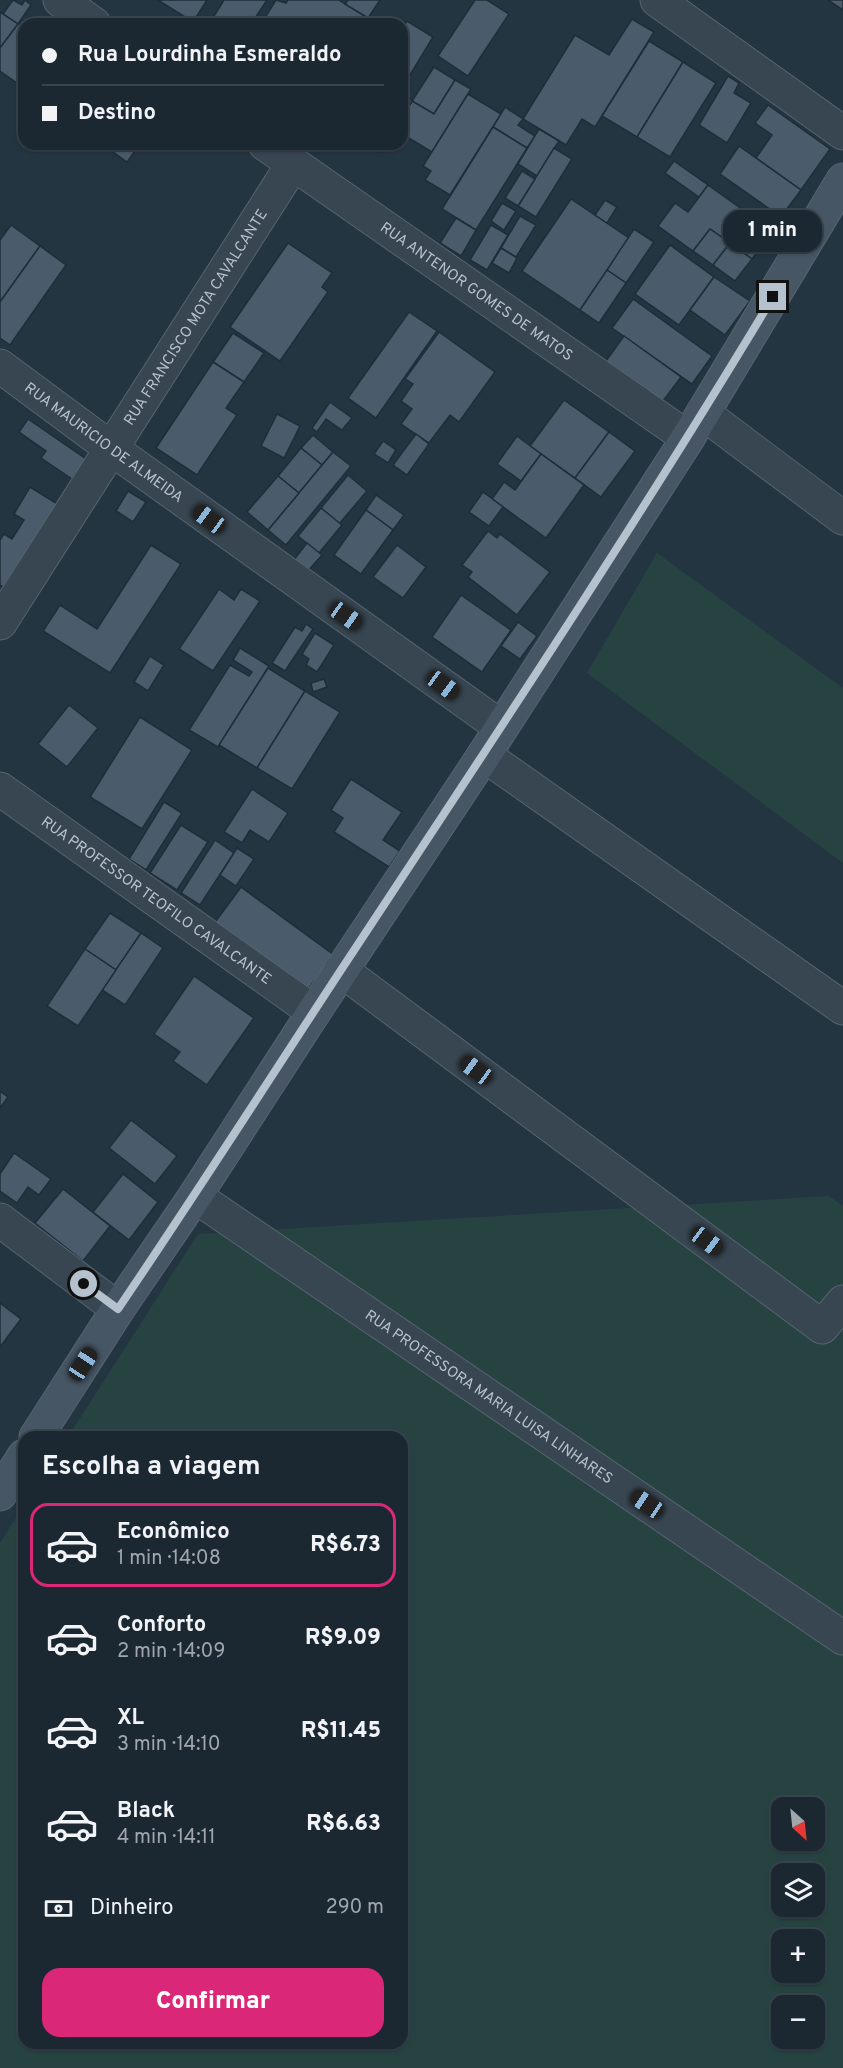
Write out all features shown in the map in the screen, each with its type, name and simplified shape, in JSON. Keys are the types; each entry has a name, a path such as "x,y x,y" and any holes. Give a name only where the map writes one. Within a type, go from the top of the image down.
{"street":[{"path":"60,0 86,18"},
{"path":"657,0 843,133"},
{"name":"RUA ANTENOR GOMES DE MATOS","path":"273,150 843,518"},
{"name":"RUA FRANCISCO MOTA CAVALCANTE","path":"0,623 293,164"},
{"path":"40,1431 483,755 696,425 843,180"},
{"name":"RUA MAURICIO DE ALMEIDA","path":"0,366 112,449 501,727"},
{"path":"483,755 843,1008"},
{"name":"RUA PROFESSOR TEOFILO CAVALCANTE","path":"0,789 314,1012"},
{"path":"341,970 822,1327 843,1302"},
{"name":"RUA PROFESSORA MARIA LUISA LINHARES","path":"195,1196 843,1638"},
{"path":"0,1220 118,1309"},
{"path":"0,1494 18,1466"}],"green space":[{"path":"657,553 843,688 843,863 587,673"},
{"path":"829,1196 843,1206 843,2068 0,2068 0,1543 18,1514 18,2049 408,2049 408,1431 72,1431 198,1234"}],"building":[{"path":"13,0 22,5 25,0 31,5 22,18 18,18 18,24 3,14"},
{"path":"158,0 207,0 196,18 187,18"},
{"path":"224,0 267,0 255,18 213,18"},
{"path":"276,0 286,3 288,0 339,0 368,18 265,18"},
{"path":"348,0 380,0 368,18 345,4"},
{"path":"475,0 487,0 509,14 468,76 438,56"},
{"path":"828,0 843,0 843,10"},
{"path":"0,12 18,24 0,48"},
{"path":"632,19 654,32 595,127 582,119 566,145 523,119 575,35 609,55"},
{"path":"408,22 433,37 410,75 408,74"},
{"path":"18,24 17,83 0,71 0,48"},
{"path":"649,41 683,62 637,137 602,116"},
{"path":"683,62 716,83 670,157 637,137"},
{"path":"434,67 455,80 434,114 412,101"},
{"path":"728,76 739,83 734,93 751,103 727,143 699,125"},
{"path":"455,80 471,89 432,152 408,138 408,108 412,101 434,114"},
{"path":"468,94 501,114 450,195 425,180 431,171 423,166"},
{"path":"768,105 830,149 801,190 756,158 772,135 755,123"},
{"path":"505,107 523,119 518,125 535,136 527,148 493,127"},
{"path":"493,127 527,148 476,230 442,209"},
{"path":"539,129 559,141 537,176 518,164"},
{"path":"739,146 801,190 781,217 720,174"},
{"path":"554,148 572,159 536,217 518,206"},
{"path":"110,150 136,150 127,162"},
{"path":"674,161 708,185 699,197 665,173"},
{"path":"522,171 535,179 518,206 505,198"},
{"path":"708,185 750,215 730,243 710,229 693,251 658,226 675,203 688,212"},
{"path":"571,199 629,238 580,310 522,271"},
{"path":"605,200 617,207 607,223 595,215"},
{"path":"502,203 516,211 504,230 491,221"},
{"path":"750,215 772,231 752,259 730,243"},
{"path":"520,216 536,225 516,257 501,248"},
{"path":"456,218 476,230 461,256 440,243"},
{"path":"11,225 40,246 0,302 0,240"},
{"path":"491,225 508,235 487,270 470,260"},
{"path":"634,229 654,242 626,283 607,270"},
{"path":"710,229 730,243 713,265 693,251"},
{"path":"288,243 332,273 322,287 328,292 280,361 230,327"},
{"path":"730,243 752,259 735,281 713,265"},
{"path":"670,245 714,277 679,325 635,294"},
{"path":"40,246 66,265 10,345 0,338 0,302"},
{"path":"501,248 517,258 509,273 492,263"},
{"path":"607,270 626,283 599,323 580,310"},
{"path":"714,277 750,301 725,335 690,310"},
{"path":"633,299 712,356 692,384 612,328"},
{"path":"409,312 437,331 376,418 348,398"},
{"path":"439,332 495,372 459,422 450,415 429,443 401,424 412,409 401,401 413,384 405,379"},
{"path":"233,333 264,353 244,382 213,362"},
{"path":"624,336 681,377 663,401 606,361"},
{"path":"213,362 244,382 226,408 237,415 197,475 156,448"},
{"path":"564,400 609,432 575,478 530,446"},
{"path":"330,402 352,418 342,430 326,419 317,432 312,428"},
{"path":"277,414 300,426 284,458 261,446"},
{"path":"28,419 86,459 72,479 41,458 46,451 19,432"},
{"path":"609,432 635,451 601,497 575,478"},
{"path":"416,434 429,444 407,475 393,465"},
{"path":"313,435 333,452 322,465 301,448"},
{"path":"517,436 541,454 521,481 497,464"},
{"path":"383,441 396,450 388,463 374,454"},
{"path":"301,448 322,465 299,493 278,476"},
{"path":"333,452 351,466 286,545 268,530"},
{"path":"541,454 584,485 546,538 492,499 504,482 515,490"},
{"path":"348,475 367,491 339,524 321,508"},
{"path":"278,476 299,493 268,530 247,512"},
{"path":"30,487 64,508 11,592 0,585 0,540 4,534 12,539 24,520 14,514"},
{"path":"128,491 146,502 133,522 116,511"},
{"path":"483,492 503,507 489,526 469,512"},
{"path":"376,495 404,515 393,530 366,510"},
{"path":"321,508 342,525 319,553 298,536"},
{"path":"366,510 393,530 361,574 334,555"},
{"path":"488,531 497,538 500,534 550,572 517,615 468,577 472,572 462,565"},
{"path":"307,543 322,555 307,572 293,561"},
{"path":"151,545 181,564 110,673 43,631 60,605 97,629"},
{"path":"397,545 426,567 403,598 373,577"},
{"path":"219,589 234,600 241,589 260,601 213,671 179,649"},
{"path":"461,595 511,630 482,672 432,637"},
{"path":"518,622 537,636 520,659 501,646"},
{"path":"306,624 313,629 285,671 272,663 295,627 302,631"},
{"path":"315,633 334,645 317,672 306,665 309,659 302,654"},
{"path":"240,648 269,666 218,747 189,730 230,665 249,676 252,672 233,660"},
{"path":"150,656 164,665 148,691 134,682"},
{"path":"268,668 305,691 257,768 219,745"},
{"path":"324,679 327,687 313,692 311,683"},
{"path":"305,691 340,712 292,789 257,768"},
{"path":"69,705 98,728 67,767 38,744"},
{"path":"140,717 192,750 142,829 90,797"},
{"path":"351,779 402,812 383,840 400,851 389,867 334,832 343,818 331,810"},
{"path":"252,789 288,813 269,842 250,830 242,843 224,832"},
{"path":"164,802 182,813 146,870 129,859"},
{"path":"181,825 208,842 177,890 150,873"},
{"path":"215,840 234,853 200,905 181,893"},
{"path":"237,848 254,859 236,886 220,875"},
{"path":"241,887 334,955 306,992 213,925"},
{"path":"110,913 141,933 116,970 85,949"},
{"path":"141,933 163,948 125,1005 102,990"},
{"path":"85,949 116,970 78,1026 47,1006"},
{"path":"194,976 254,1018 207,1085 173,1061 180,1052 154,1034"},
{"path":"0,1091 8,1097 0,1108"},
{"path":"131,1120 177,1156 155,1184 109,1148"},
{"path":"14,1153 51,1179 39,1195 28,1187 17,1203 0,1191 0,1174"},
{"path":"123,1174 158,1202 129,1240 93,1212"},
{"path":"63,1189 110,1226 83,1261 35,1223"},
{"path":"0,1303 21,1319 0,1347"}],"route":[{"path":"84,1284 118,1309 195,1196 483,755 688,438 773,297"}]}
